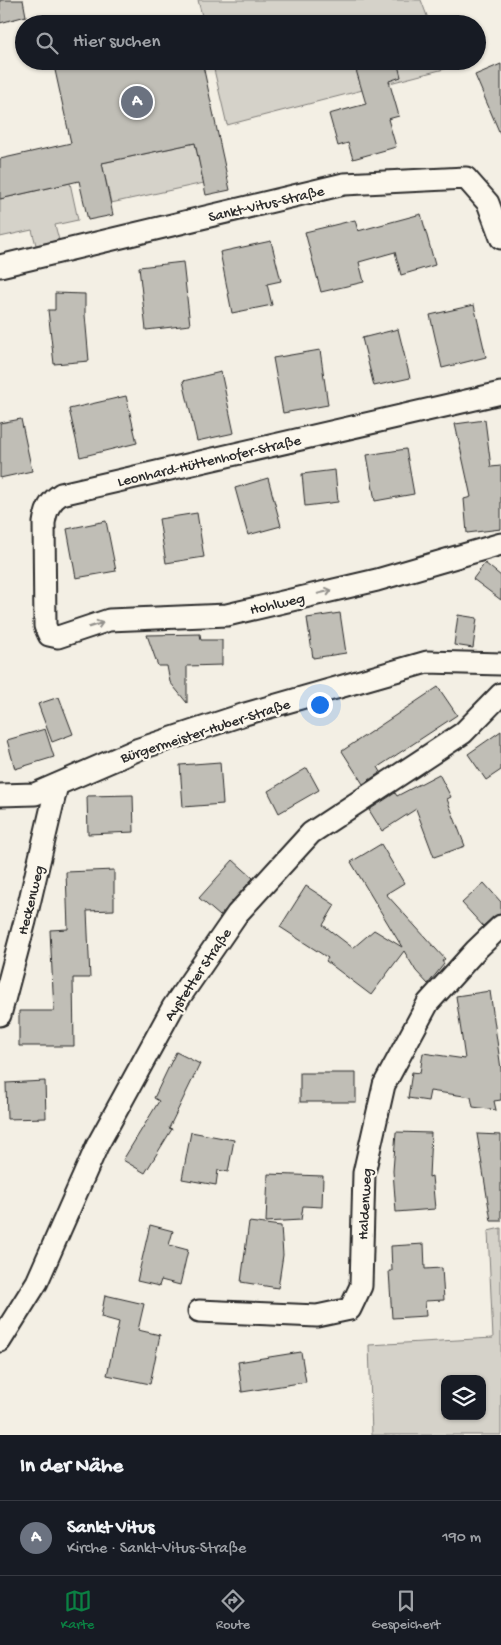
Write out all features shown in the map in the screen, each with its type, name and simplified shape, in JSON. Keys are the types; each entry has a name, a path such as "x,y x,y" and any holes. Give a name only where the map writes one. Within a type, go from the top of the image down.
{"street":[{"name":"Sankt-Vitus-Straße","path":"0,266 344,184 466,178 488,203 501,238"},
{"name":"Leonhard-Hüttenhofer-Straße","path":"49,635 45,626 44,523 46,511 53,499 62,494 501,393"},
{"name":"Hohlweg","path":"49,635 58,637 109,620 227,615 377,580 501,544"},
{"name":"Bürgermeister-Huber-Straße","path":"0,795 35,794 147,746 245,714 427,662 501,664"},
{"name":"Aystetter Straße","path":"0,1341 37,1282 97,1146 172,1007 237,914 311,833 464,733 501,694"},
{"name":"Heckenweg","path":"0,1014 25,921 57,785"},
{"name":"Haldenweg","path":"199,1311 316,1316 350,1309 360,1286 364,1173 384,1085 428,1003 476,950 501,926"}],"shaded area":[{"path":"198,0 421,0 427,15 202,15"},
{"path":"214,70 440,70 227,125"},
{"path":"195,143 204,183 111,203 102,163"},
{"path":"70,183 78,220 55,225 59,240 36,245 32,230 0,237 0,199"},
{"path":"501,1228 501,1435 372,1435 369,1345 493,1338 488,1231"}],"building":[{"path":"0,0 23,0 26,15 15,15 15,19 0,23"},
{"path":"501,64 501,136 475,75"},
{"path":"55,70 204,70 230,190 206,195 195,143 102,163 113,215 88,220 79,181 0,199 0,159 71,143"},
{"path":"356,70 399,70 401,77 389,81 399,116 388,119 396,147 353,159 348,143 338,146 329,114 366,104"},
{"path":"421,214 435,265 401,275 395,252 359,262 364,282 321,292 305,232 355,220 358,231"},
{"path":"271,241 281,281 267,284 272,305 232,313 220,252"},
{"path":"183,262 190,325 146,330 139,267"},
{"path":"55,293 85,294 89,361 54,364 48,310 55,310"},
{"path":"474,305 486,357 442,368 430,315"},
{"path":"398,329 410,378 374,386 362,338"},
{"path":"320,350 328,405 283,413 273,358"},
{"path":"221,372 234,433 197,441 183,381"},
{"path":"126,396 137,443 80,457 69,409"},
{"path":"21,419 32,471 0,478 0,423"},
{"path":"485,420 491,467 501,466 501,529 467,533 464,499 471,497 455,424"},
{"path":"406,449 414,494 375,501 367,455"},
{"path":"335,470 338,502 305,506 302,474"},
{"path":"268,478 281,526 248,535 235,488"},
{"path":"197,513 204,557 166,563 159,519"},
{"path":"106,521 116,571 76,578 67,529"},
{"path":"485,563 501,576 501,600 473,579"},
{"path":"340,613 346,653 313,658 307,618"},
{"path":"458,615 477,618 473,648 454,645"},
{"path":"200,634 201,640 222,640 222,665 187,666 187,703 170,682 167,666 158,666 147,635"},
{"path":"438,687 457,715 378,767 381,772 363,784 342,751"},
{"path":"59,697 73,734 52,742 38,704"},
{"path":"45,729 54,757 15,769 7,740"},
{"path":"501,731 501,770 486,780 468,754"},
{"path":"220,762 223,804 183,807 180,765"},
{"path":"307,768 319,790 279,813 268,791"},
{"path":"439,774 451,797 447,799 465,846 434,857 416,809 382,831 369,810 395,793 397,796"},
{"path":"133,795 134,832 88,834 87,796"},
{"path":"381,844 404,883 386,894 445,959 442,961 444,964 428,984 416,971 404,951 371,995 326,961 328,958 280,927 306,886 335,905 323,925 353,948 374,930 402,947 351,862"},
{"path":"233,860 253,878 220,916 199,898"},
{"path":"114,870 114,910 87,911 90,978 73,978 74,1046 19,1046 19,1011 54,1011 50,930 68,929 66,872"},
{"path":"484,883 501,902 501,914 493,917 483,926 462,903"},
{"path":"490,991 501,1069 501,1100 494,1101 496,1110 473,1107 471,1097 430,1091 428,1101 408,1098 412,1072 420,1073 423,1053 465,1059 456,996"},
{"path":"176,1052 200,1064 169,1128 172,1129 145,1173 123,1160 159,1101 154,1098"},
{"path":"300,1073 356,1073 356,1102 300,1102"},
{"path":"45,1081 46,1118 7,1119 6,1083"},
{"path":"191,1132 234,1140 228,1172 218,1170 216,1185 182,1179"},
{"path":"396,1132 431,1133 429,1177 432,1176 435,1209 396,1212 393,1171"},
{"path":"477,1134 501,1135 501,1221 491,1221"},
{"path":"268,1174 323,1176 322,1207 303,1206 301,1220 266,1222"},
{"path":"249,1222 281,1226 283,1255 278,1288 241,1282"},
{"path":"150,1225 173,1231 169,1245 188,1250 180,1285 161,1280 159,1286 137,1281"},
{"path":"424,1244 425,1269 442,1268 444,1300 425,1301 426,1316 392,1318 389,1271 392,1271 391,1246"},
{"path":"105,1295 144,1304 138,1330 160,1335 150,1384 107,1375 119,1322 101,1317"},
{"path":"301,1352 306,1382 242,1392 238,1362"}],"place":[{"name":"Sankt Vitus","path":"137,102"}]}
